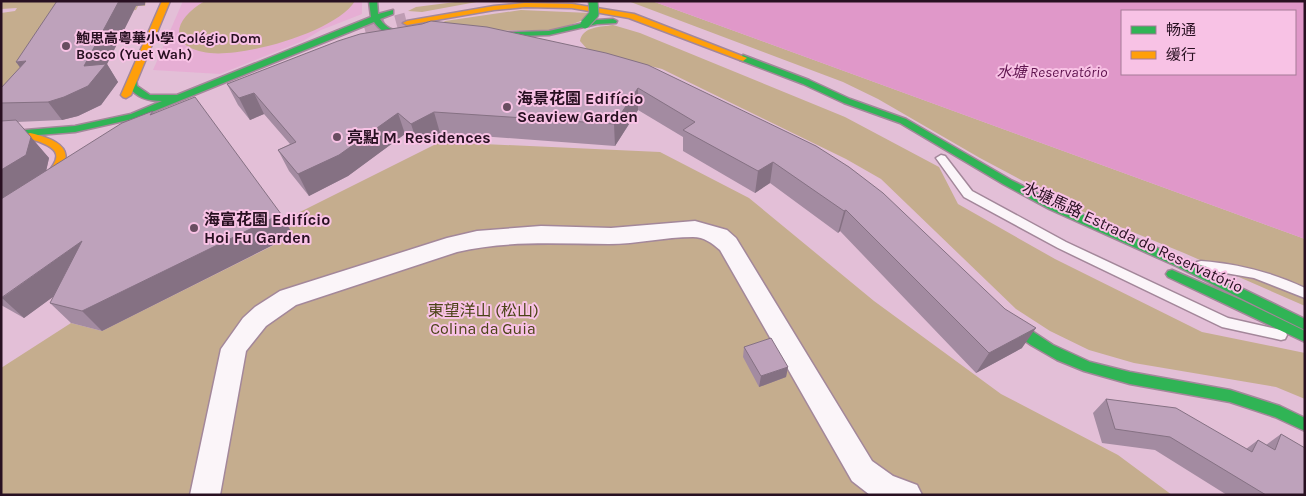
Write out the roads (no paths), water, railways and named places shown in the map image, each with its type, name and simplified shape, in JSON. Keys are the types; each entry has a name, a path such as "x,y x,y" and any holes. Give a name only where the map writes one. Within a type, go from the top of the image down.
{"main road":[{"path":"99,137 123,101 166,1"},
{"path":"373,1 382,28 395,34 433,37 388,42"},
{"path":"573,40 575,34 595,12 593,1"},
{"path":"619,1 817,75 856,94 903,121"},
{"name":"水塘馬路 Estrada do Reservatório","path":"407,23 517,6 557,5 602,10 644,21 806,82 847,101 903,121 1007,182 1053,206 1180,263 1230,279 1305,313"},
{"path":"133,78 132,85 135,90 150,98 198,97 242,72 403,8"},
{"name":"水塘馬路 Estrada do Reservatório","path":"584,24 606,21 626,24 892,128 847,101"},
{"path":"534,46 519,42 465,37 559,32 584,24"},
{"path":"1,136 61,131 110,123 198,97 324,48 366,34"},
{"path":"1,136 41,136 54,142 62,150 62,162 59,169 35,196 68,172"},
{"path":"937,156 964,172"},
{"path":"1180,263 1305,326"},
{"name":"水塘馬路 Estrada do Reservatório","path":"1159,269 1237,303 1305,339"},
{"path":"991,306 1029,336 1056,352 1085,365 1115,375 1235,396 1278,410 1305,424"}],"street":[{"path":"205,495 234,349 246,329 265,311 288,298 455,244 477,239 541,234 611,236 695,229 713,234 728,244 862,471 876,484 894,493 907,495"}],"lane":[{"path":"937,156 968,194 1062,245 1226,322 1305,339"},
{"path":"1180,263 1243,269 1280,280 1305,293"}],"water":[{"name":"水塘 Reservatório","path":"652,1 1305,1 1305,239"}],"tunnel":[{"path":"366,34 407,23"}],"place":[{"name":"鮑思高粵華小學 Colégio Dom Bosco (Yuet Wah)","path":"66,46"},
{"name":"海景花園 Edifício Seaview Garden","path":"507,107"},
{"name":"亮點 M. Residences","path":"337,137"},
{"name":"海富花園 Edifício Hoi Fu Garden","path":"194,228"}],"park label":[{"name":"東望洋山 (松山) Colina da Guia","path":"483,319"}]}
